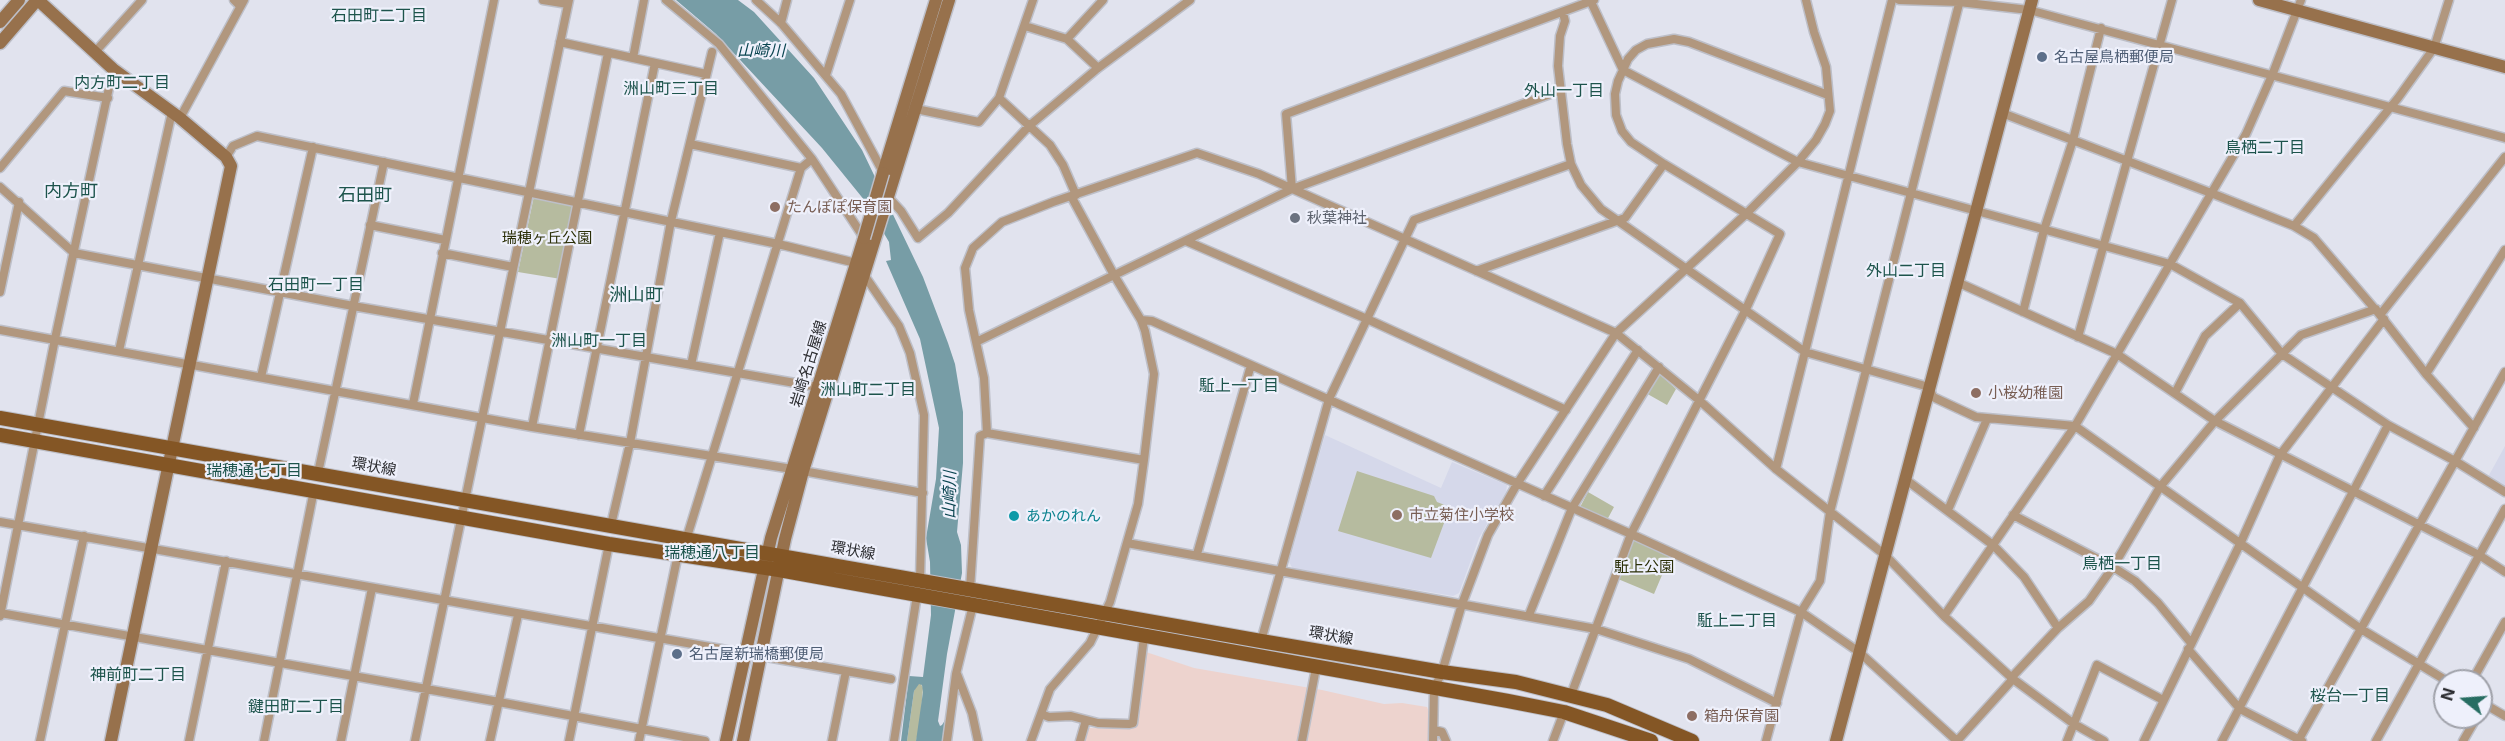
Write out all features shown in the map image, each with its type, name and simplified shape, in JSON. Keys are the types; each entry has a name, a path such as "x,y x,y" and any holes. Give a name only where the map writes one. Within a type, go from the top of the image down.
{"main road":[{"name":"環状線","path":"0,418 611,525 686,540 919,595 1564,712 1651,741"},
{"name":"環状線","path":"0,435 609,544 678,554 773,562 922,581 1442,672 1516,682 1625,712 1692,741"}],"street":[{"path":"0,22 19,0"},
{"path":"0,42 37,0 113,69 176,115 226,157 231,166 111,741"},
{"path":"95,52 142,0"},
{"path":"413,404 494,0"},
{"path":"415,741 568,2 543,0"},
{"path":"633,58 644,0"},
{"path":"666,0 719,45 812,159 864,238"},
{"path":"756,0 781,23 841,94 883,172"},
{"path":"781,23 787,0"},
{"path":"826,75 850,0"},
{"name":"岩崎名古屋線","path":"726,741 745,654 773,562 818,387 936,0"},
{"name":"岩崎名古屋線","path":"798,470 865,275 949,0"},
{"path":"916,109 979,122 999,98 1033,0"},
{"path":"1067,39 1103,0"},
{"path":"889,198 901,211 918,238 948,213 1029,126 1098,68 1190,0"},
{"path":"1432,741 1434,689 1442,672 1462,604 1488,535 1517,483 1616,333 1746,214 1798,162 1816,140 1825,124 1830,111 1826,67 1806,0"},
{"path":"1776,469 1892,0"},
{"path":"1899,0 2030,5 2160,45 2273,73 2505,138"},
{"path":"2078,337 2172,0"},
{"path":"2259,0 2299,5 2434,48 2505,67"},
{"path":"2294,226 2391,106 2434,48 2449,0"},
{"path":"1292,189 1286,114 1592,1 1623,70 1798,162 2170,264 2240,303 2282,354 2388,425 2455,461 2505,492"},
{"path":"1766,741 1801,612 1820,581 1830,512 1959,1"},
{"path":"119,351 137,265 176,115 239,2"},
{"path":"1836,741 2030,5"},
{"path":"1944,616 2075,426 2246,134 2299,5"},
{"path":"1563,13 1565,21 1558,54 1571,164 1590,198 1618,222 1805,352 1929,387"},
{"path":"1025,26 1067,39 1098,68"},
{"path":"2023,312 2044,230 2073,140 2101,28"},
{"path":"1570,695 1631,534 1746,309 1780,234 1642,151 1622,131 1616,115 1615,94 1623,70 1636,50 1647,44 1674,39 1689,42 1828,94"},
{"path":"560,42 706,74"},
{"path":"611,525 647,357 671,221 712,52"},
{"path":"532,427 608,53"},
{"path":"579,435 655,63"},
{"path":"113,69 55,339 20,524 0,614 499,702 705,741"},
{"path":"976,342 1292,189 1561,90"},
{"path":"0,168 64,91 108,98"},
{"path":"999,98 1057,155 1073,196 1114,275 1141,320 1154,374 1137,504 1110,602 1089,644 1050,689 1031,741"},
{"path":"2002,113 2294,226 2314,238 2380,314 2426,374 2474,428"},
{"path":"226,157 233,146 257,136 671,221 856,263 899,326 910,353 924,415 922,581"},
{"path":"690,144 801,168"},
{"path":"261,377 313,147"},
{"path":"987,433 984,378 965,275 967,261 973,248 1002,222 1197,153 1259,174 1616,333 1700,401 1776,469 1885,555 1944,616 2012,679 2074,724 2104,741"},
{"path":"2144,741 2241,542 2280,455 2331,387 2380,314 2505,157"},
{"path":"686,540 801,168 812,159"},
{"path":"318,473 384,162"},
{"path":"1261,641 1329,399 1414,220 1571,164"},
{"path":"1476,271 1618,222 1625,218 1664,165"},
{"path":"0,187 74,253 353,306 429,317 818,387"},
{"path":"0,292 19,202"},
{"path":"370,225 445,240"},
{"path":"691,365 720,232"},
{"path":"1186,241 1367,319 1566,410"},
{"path":"2426,374 2505,250"},
{"path":"442,253 513,267"},
{"path":"1957,282 2117,354 2215,420 2480,555 2505,572"},
{"path":"2175,393 2205,336 2240,303"},
{"path":"1141,320 1152,321 1329,399 1801,612 1859,652 1957,741 2058,628 2089,601 2113,567 2160,487 2215,420 2301,335 2380,314"},
{"path":"0,330 482,416 532,427 712,455 923,493"},
{"path":"1544,496 1638,350"},
{"path":"1197,554 1251,365"},
{"path":"1529,615 1572,508 1659,367"},
{"path":"2013,515 2113,567 2135,581 2158,603 2240,709 2300,740 2505,372"},
{"path":"1929,387 1933,397 1976,417 2075,426 2304,586 2361,629 2433,672"},
{"path":"1948,510 1987,419"},
{"path":"2222,741 2388,425"},
{"path":"970,589 980,436 987,433 1144,460"},
{"path":"1905,479 1993,545 2024,577 2058,628"},
{"path":"264,741 314,490"},
{"path":"2376,741 2505,509"},
{"path":"0,522 444,599 518,615 745,654 760,654 891,678"},
{"path":"40,741 84,536"},
{"path":"1127,543 1197,554 1596,629 1689,659 1777,703"},
{"path":"568,741 609,544"},
{"path":"639,741 678,554"},
{"path":"189,741 226,561"},
{"path":"743,741 760,654 773,562"},
{"path":"341,741 372,588"},
{"path":"894,741 919,595"},
{"path":"947,741 968,604"},
{"path":"490,741 518,615"},
{"path":"2479,669 2505,621"},
{"path":"1041,714 1048,717 1071,716 1120,724 1133,723 1144,637"},
{"path":"2067,741 2097,665 2163,700"},
{"path":"1302,741 1316,668"},
{"path":"832,741 846,670"},
{"path":"956,674 972,713 978,741"},
{"path":"1553,741 1564,712"},
{"path":"1080,741 1086,720"},
{"path":"1434,730 1442,732 1446,741"}],"shaded area":[{"name":"市立菊住小学校","path":"1325,435 1441,488 1452,462 1507,485 1506,492 1479,538 1459,593 1453,596 1293,569 1289,562"},
{"path":"2505,446 2505,487 2488,477"},
{"path":"1146,652 1194,668 1322,690 1384,704 1402,703 1427,707 1442,741 1084,741 1087,728 1131,729 1136,725"}],"green space":[{"name":"瑞穂ヶ丘公園","path":"534,196 576,205 561,279 518,272"},
{"path":"1656,371 1676,389 1667,405 1644,392"},
{"path":"1357,471 1434,496 1437,502 1450,507 1431,558 1338,531"},
{"path":"1588,492 1614,507 1607,520 1579,509"},
{"name":"駈上公園","path":"1633,539 1670,556 1654,594 1618,579"},
{"path":"917,684 921,684 923,688 920,725 916,741 907,741 914,691"}],"water":[{"name":"山崎川","path":"676,0 738,0 754,12 814,78 862,150 923,277 948,343 955,364 963,412 963,463 957,532 961,545 962,573 947,654 938,721 940,726 947,717 944,741 916,741 923,692 922,685 919,684 914,691 907,741 901,741 909,676 923,677 931,615 930,562 926,538 936,479 939,428 920,339 886,261 891,260 889,242 865,201 822,148 716,34"}],"place":[{"name":"名古屋鳥栖郵便局","path":"2042,57"},
{"name":"たんぽぽ保育園","path":"775,207"},
{"name":"秋葉神社","path":"1295,218"},
{"name":"小桜幼稚園","path":"1976,393"},
{"name":"市立菊住小学校","path":"1397,515"},
{"name":"あかのれん","path":"1014,516"},
{"name":"名古屋新瑞橋郵便局","path":"677,654"},
{"name":"箱舟保育園","path":"1692,716"}],"district":[{"name":"石田町二丁目","path":"379,16"},
{"name":"内方町二丁目","path":"122,83"},
{"name":"洲山町三丁目","path":"671,89"},
{"name":"外山一丁目","path":"1564,91"},
{"name":"鳥栖二丁目","path":"2265,148"},
{"name":"内方町","path":"71,192"},
{"name":"石田町","path":"365,196"},
{"name":"外山二丁目","path":"1906,271"},
{"name":"石田町一丁目","path":"316,285"},
{"name":"洲山町","path":"636,296"},
{"name":"洲山町一丁目","path":"599,341"},
{"name":"駈上一丁目","path":"1239,386"},
{"name":"洲山町二丁目","path":"868,390"},
{"name":"瑞穂通七丁目","path":"254,471"},
{"name":"瑞穂通八丁目","path":"712,553"},
{"name":"鳥栖一丁目","path":"2122,564"},
{"name":"駈上二丁目","path":"1737,621"},
{"name":"神前町二丁目","path":"138,675"},
{"name":"桜台一丁目","path":"2350,696"},
{"name":"鍵田町二丁目","path":"296,707"}]}
